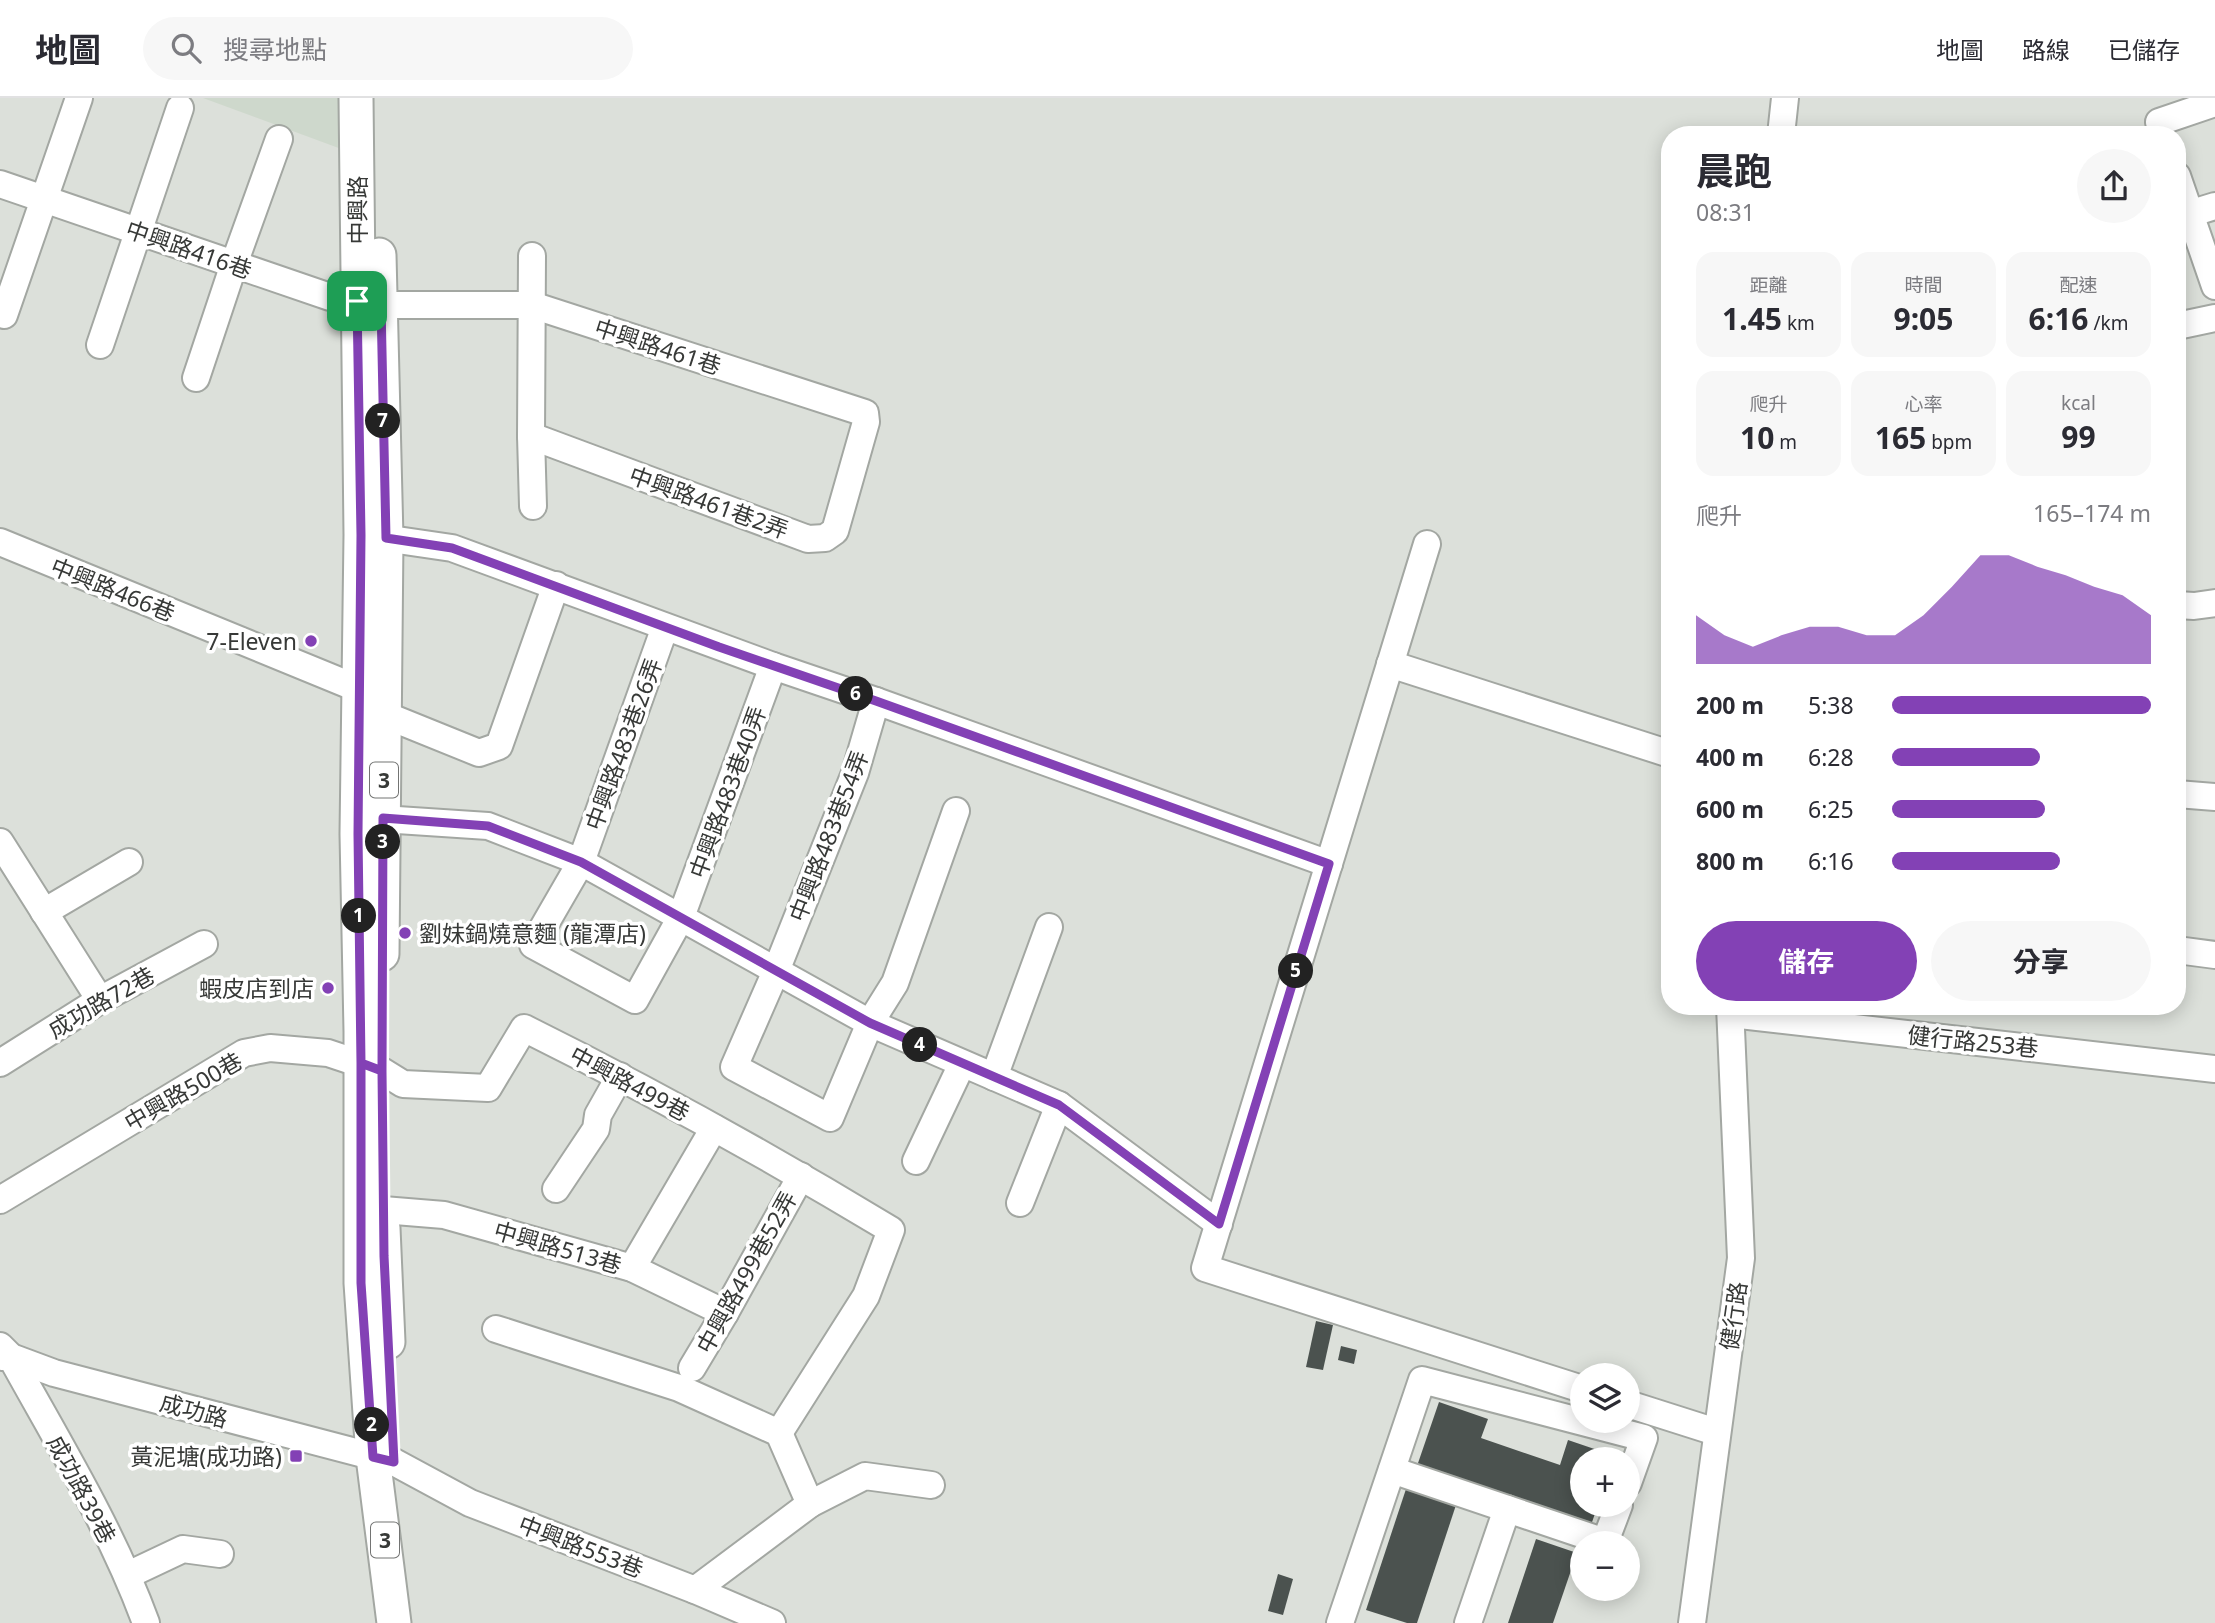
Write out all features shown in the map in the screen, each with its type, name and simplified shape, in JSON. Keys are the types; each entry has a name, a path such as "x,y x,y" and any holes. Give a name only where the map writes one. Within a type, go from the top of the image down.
{"main road":[{"name":"中興路","path":"356,98 369,303 376,698 370,818 371,1067 361,1283 384,1459 414,1623"},
{"name":"中興路","path":"369,303 378,98"},
{"name":"中興路","path":"371,1067 383,1210 384,1459 394,1623"}],"street":[{"path":"4,314 79,98"},
{"path":"1782,126 1784,98"},
{"path":"2158,118 2215,103"},
{"path":"100,345 180,108"},
{"path":"196,379 279,139"},
{"name":"中興路416巷","path":"0,184 330,297 369,303"},
{"path":"2186,204 2215,286"},
{"path":"2189,214 2215,206"},
{"path":"532,256 533,506"},
{"name":"中興路461巷","path":"369,303 532,305 865,413 866,422 849,478"},
{"path":"2186,324 2215,318"},
{"name":"中興路461巷2弄","path":"531,436 808,539 825,538 835,531 849,478"},
{"path":"373,537 452,548 665,627 1329,864"},
{"name":"中興路466巷","path":"0,542 376,698 479,753 499,746 556,585"},
{"path":"1427,544 1205,1268 1570,1385"},
{"path":"2186,606 2215,603"},
{"name":"中興路483巷26弄","path":"594,976 533,945 581,862 665,627"},
{"path":"1390,664 1661,751"},
{"name":"中興路483巷40弄","path":"594,976 635,1000 681,917 774,666"},
{"name":"中興路483巷54弄","path":"870,1023 830,1118 734,1067 776,971 855,772 876,701"},
{"path":"2186,795 2215,797"},
{"path":"870,1023 895,982 956,811"},
{"path":"370,818 488,826 581,862 870,1023 1059,1105 1219,1224"},
{"path":"0,842 100,1000"},
{"path":"44,912 129,862"},
{"path":"994,1077 1049,926"},
{"name":"成功路72巷","path":"0,1062 100,1000 204,944"},
{"path":"2186,951 2215,955"},
{"name":"健行路","path":"1692,1623 1741,1258 1731,1015"},
{"name":"健行路253巷","path":"1772,1015 2215,1069"},
{"name":"中興路499巷","path":"371,1067 403,1084 488,1088 524,1028 620,1076 801,1176 891,1230 866,1296 779,1433"},
{"name":"中興路500巷","path":"0,1200 244,1053 270,1048 328,1054 371,1067"},
{"path":"916,1161 962,1063"},
{"path":"556,1189 596,1129 598,1115 620,1076"},
{"path":"1020,1203 1059,1105"},
{"path":"632,1268 714,1128"},
{"name":"中興路499巷52弄","path":"692,1368 726,1313 801,1176"},
{"name":"中興路513巷","path":"383,1210 444,1215 632,1268 726,1313"},
{"path":"496,1329 680,1388 779,1433 810,1504"},
{"name":"成功路","path":"4,1354 54,1373 384,1459"},
{"name":"成功路39巷","path":"4,1354 128,1575 146,1623"},
{"path":"1340,1623 1422,1380 1644,1438 1640,1449"},
{"path":"1640,1408 1716,1432"},
{"name":"中興路553巷","path":"384,1459 470,1503 695,1590 772,1623"},
{"path":"1392,1470 1605,1542 1614,1517"},
{"path":"695,1590 810,1504 865,1476 931,1485"},
{"path":"1468,1623 1507,1508"},
{"path":"128,1575 183,1549 220,1554"}],"shaded area":[{"path":"203,98 345,98 344,150"}],"building":[{"path":"1316,1321 1333,1325 1323,1370 1306,1367"},
{"path":"1341,1346 1357,1350 1354,1364 1338,1360"},
{"path":"1439,1402 1488,1419 1481,1438 1560,1465 1568,1440 1589,1447 1570,1447 1570,1517 1594,1517 1591,1525 1417,1466"},
{"path":"1407,1486 1457,1502 1417,1623 1407,1623 1366,1610"},
{"path":"1536,1539 1570,1551 1570,1573 1553,1623 1508,1623"},
{"path":"1278,1574 1293,1579 1283,1615 1268,1611"}],"place":[{"name":"7-Eleven","path":"311,641"},
{"name":"劉妹鍋燒意麵 (龍潭店)","path":"405,933"},
{"name":"蝦皮店到店","path":"328,988"},
{"name":"黃泥塘(成功路)","path":"296,1456"}],"route":[{"path":"357,301 361,535 358,834 361,1063 382,1071 384,1256 394,1462 373,1457 361,1283 361,1063 382,1071 383,818 488,826 581,862 870,1023 1059,1105 1219,1224 1329,864 719,647 452,548 386,538 381,305 357,301"}]}
